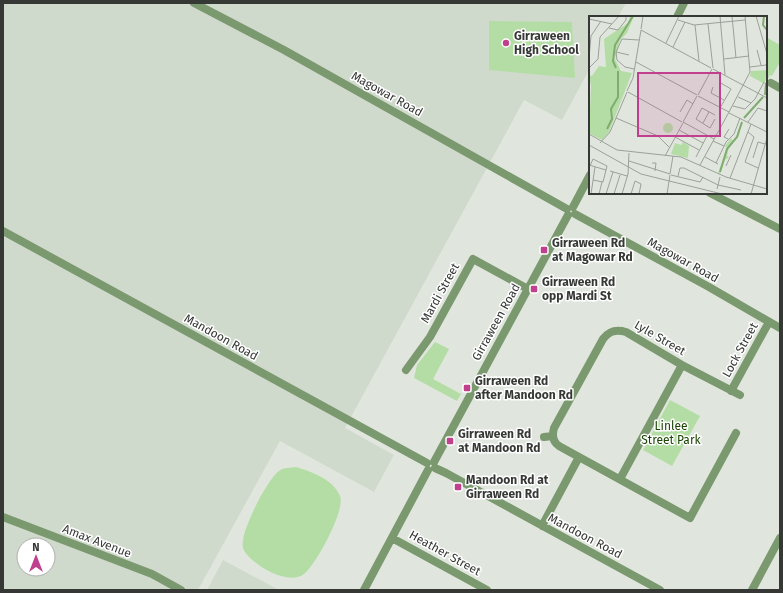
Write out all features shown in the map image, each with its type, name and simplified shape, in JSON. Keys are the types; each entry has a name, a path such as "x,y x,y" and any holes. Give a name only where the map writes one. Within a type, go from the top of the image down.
{"street":[{"name":"Magowar Road","path":"194,3 284,50 780,328"},
{"path":"677,16 684,3"},
{"path":"771,83 780,88"},
{"name":"Girraween Road","path":"364,590 589,177"},
{"path":"712,194 780,229"},
{"name":"Mandoon Road","path":"3,231 660,590"},
{"name":"Mardi Street","path":"406,370 430,337 473,259 528,289"},
{"name":"Lock Street","path":"732,391 769,322"},
{"name":"Lyle Street","path":"553,436 554,428 604,336 619,330 626,332 682,365 740,395"},
{"path":"620,479 682,365"},
{"path":"544,437 553,436 557,444 690,518 736,432"},
{"path":"542,526 579,457"},
{"name":"Amax Avenue","path":"3,518 152,574 181,590"},
{"name":"Heather Street","path":"392,538 487,590"},
{"path":"752,590 780,538"}],"shaded area":[{"path":"3,3 626,3 619,16 589,16 589,70 562,120 524,100 345,428 394,455 374,492 280,441 198,590 3,590"},
{"path":"223,560 279,590 207,590"}],"green space":[{"path":"489,21 572,22 575,78 489,70"},
{"path":"767,38 780,45 780,62 772,76 770,75 767,81"},
{"path":"435,342 449,349 433,379 461,394 457,401 414,378 417,365"},
{"name":"Linlee Street Park","path":"670,400 700,416 672,466 643,450"},
{"path":"296,467 321,477 332,485 340,496 341,503 334,525 322,549 309,569 304,574 289,578 272,573 256,563 245,552 243,544 247,525 268,484 279,471 285,468"}],"place":[{"name":"Girraween High School","path":"506,43"},
{"name":"Girraween Rd at Magowar Rd","path":"544,250"},
{"name":"Girraween Rd opp Mardi St","path":"534,289"},
{"name":"Girraween Rd after Mandoon Rd","path":"467,388"},
{"name":"Girraween Rd at Mandoon Rd","path":"450,441"},
{"name":"Mandoon Rd at Girraween Rd","path":"458,487"}]}
